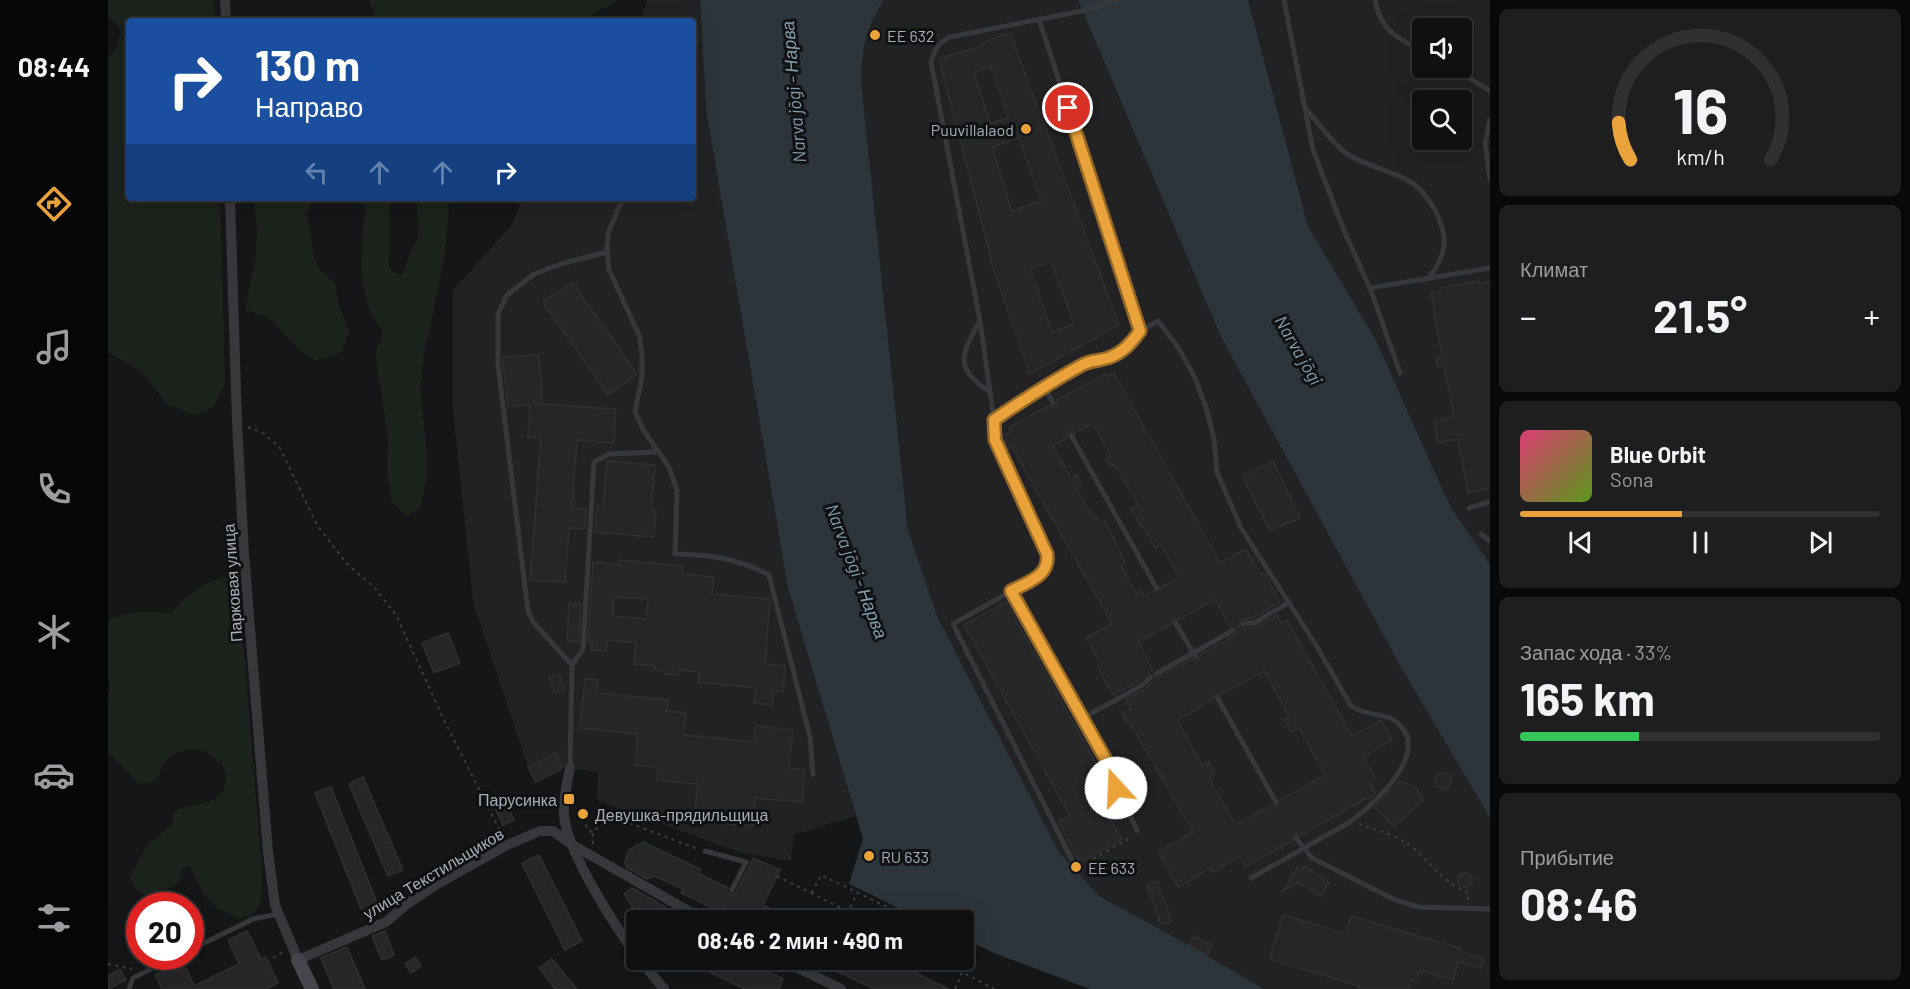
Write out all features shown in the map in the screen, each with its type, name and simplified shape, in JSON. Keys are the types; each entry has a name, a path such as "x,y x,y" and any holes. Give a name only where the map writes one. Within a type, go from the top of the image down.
{"street":[{"path":"225,0 226,18"},
{"name":"Парковая улица","path":"230,201 244,554 265,812 272,890 278,914 298,960"},
{"path":"570,768 564,799 564,815 571,844 610,917 626,940"},
{"name":"улица Текстильщиков","path":"298,960 386,922 432,887 507,845 540,831 553,831 596,859 686,910"},
{"path":"298,960 312,989"},
{"path":"648,970 664,989"},
{"path":"803,970 842,989"}],"lane":[{"path":"1073,862 953,624 1041,574 1048,562 1047,554 995,440 980,321 931,62 935,49 943,40 950,37 1082,11 1117,0"},
{"path":"1284,0 1313,150 1345,233 1370,288 1400,374"},
{"path":"1375,0 1377,11 1391,34 1412,46"},
{"path":"1039,19 1140,331"},
{"path":"1469,78 1490,91"},
{"path":"1305,108 1346,153 1408,180 1430,201 1445,235 1439,264 1429,278"},
{"path":"1490,120 1485,143 1490,179"},
{"path":"622,201 608,233 609,270 639,335 642,377 635,412 644,431 669,467 677,490 675,554 732,559 769,575 810,737 813,774"},
{"path":"572,665 534,623 528,611 498,365 498,314 507,295 534,274 564,263 607,252"},
{"path":"1370,288 1490,268"},
{"path":"980,321 967,344 964,355 965,369 972,380 990,392"},
{"path":"994,420 1044,386 1090,360 1108,358 1122,351 1140,331 1158,321 1178,347 1206,407 1214,439 1217,472 1241,528 1316,645 1351,706 1360,712 1393,719 1402,727 1409,741 1408,754 1400,770 1382,794 1350,822 1251,878"},
{"path":"1044,386 1053,403"},
{"path":"1071,435 1157,589"},
{"path":"570,768 572,665 583,649 594,462 609,454 657,452"},
{"path":"1469,507 1490,502"},
{"path":"1481,534 1490,541"},
{"path":"1011,591 1114,774 1116,788 1137,830"},
{"path":"1243,624 1254,623 1288,603"},
{"path":"1175,622 1194,655"},
{"path":"1083,718 1232,631"},
{"path":"1217,697 1276,802"},
{"path":"1296,838 1312,858 1395,900 1419,907 1490,909"},
{"path":"705,851 746,862 732,890"},
{"path":"204,943 253,919 278,914"},
{"path":"129,989 134,978 149,970"}],"path":[{"path":"237,422 262,433 280,448 317,525 347,564 375,588 396,615 444,720 507,845"},
{"path":"564,799 593,834 596,859"},
{"path":"593,834 598,825 621,820 705,851"},
{"path":"1350,822 1397,838 1410,845 1455,888 1468,893"},
{"path":"1073,862 1081,867 1131,840 1137,830"},
{"path":"812,893 821,875 893,910"},
{"path":"777,876 847,910"},
{"path":"849,910 857,893"},
{"path":"108,963 143,973"},
{"path":"958,970 994,989"},
{"path":"955,989 963,973"}],"shaded area":[{"path":"108,0 214,0 215,18 126,18 126,201 220,201 225,383 214,407 194,415 167,404 141,371 108,352 108,57 114,52 122,30 108,16"},
{"path":"369,0 617,0 584,18 375,18"},
{"path":"647,0 700,0 706,110 788,588 856,816 794,835 791,861 742,853 597,800 598,772 564,768 536,782 528,767 473,602 453,410 453,290 511,226 522,201 696,201 696,18 641,18"},
{"path":"884,0 1078,0 1221,337 1399,664 1490,818 1490,989 1264,989 1099,896 1059,852 938,618 908,530 861,81 861,60 867,35 876,12"},
{"path":"1248,0 1490,0 1490,564 1450,506 1376,340 1308,226"},
{"path":"253,201 311,201 307,214 313,251 318,268 335,283 339,305 349,331 342,352 315,361 302,352 269,318 245,310 256,255 257,225"},
{"path":"365,201 390,201 389,268 401,276 419,234 416,201 450,201 444,261 424,355 420,391 427,450 427,479 420,508 406,516 391,500 387,471 388,439 375,354 383,332 373,317 365,295 362,255"},
{"path":"226,577 236,584 243,641 262,868 260,901 251,915 244,917 228,914 214,905 203,892 190,866 183,867 178,884 159,892 140,892 135,889 129,878 148,844 172,825 174,815 178,810 217,798 225,782 223,766 204,751 184,750 166,761 155,780 149,783 139,783 108,752 110,689 108,620 138,612 170,614 195,591 208,583"}],"water":[{"name":"Narva jõgi - Нарва","path":"700,0 884,0 873,19 866,39 861,81 908,530 938,618 1059,852 1099,896 1264,989 1090,989 974,943 974,910 902,910 849,884 863,839 788,588 706,110"},
{"name":"Narva jõgi","path":"1078,0 1248,0 1308,226 1376,340 1450,506 1490,564 1490,818 1399,664 1221,337"}],"building":[{"path":"1010,33 1119,325 1030,374 990,259 939,59 983,45 982,43","holes":["991,67 1009,118 990,124 974,72","1019,138 1041,201 1012,211 992,147","1051,262 1074,324 1052,332 1030,269"]},
{"path":"1479,281 1480,284 1490,282 1490,488 1468,493 1458,439 1438,443 1434,421 1454,417 1444,366 1438,367 1436,357 1442,356 1431,293 1441,291 1440,288"},
{"path":"572,282 637,374 608,395 543,302"},
{"path":"539,355 542,404 616,409 614,443 577,440 572,508 586,509 585,529 569,528 565,582 530,580 541,438 528,437 530,405 508,406 503,365 503,357"},
{"path":"1114,373 1220,563 1246,549 1261,575 1264,573 1280,602 1252,618 1241,620 1238,623 1239,627 1243,629 1256,627 1277,615 1281,623 1287,620 1352,736 1381,720 1392,740 1363,757 1376,779 1370,783 1375,793 1369,800 1367,798 1300,836 1297,833 1293,834 1292,841 1245,867 1240,856 1213,872 1211,868 1178,887 1158,852 1193,832 1123,714 1131,709 1126,700 1144,690 1155,679 1192,659 1198,660 1200,655 1235,635 1236,629 1230,627 1215,599 1179,620 1173,618 1171,624 1138,642 1153,670 1138,682 1113,695 1097,666 1101,664 1086,638 1112,624 1012,447 1009,449 1002,436 1011,431 1009,428 1049,405 1052,408 1056,407 1057,400 1105,374 1107,377","holes":["1093,423 1111,457 1106,459 1110,467 1115,464 1138,505 1131,509 1155,548 1161,545 1179,577 1161,587 1159,593 1153,591 1144,596 1141,591 1136,593 1121,566 1126,564 1105,521 1101,523 1097,516 1093,518 1076,487 1082,484 1077,475 1071,478 1053,445 1067,438 1069,431 1075,433","1264,671 1289,716 1284,719 1291,732 1299,728 1325,775 1280,800 1278,806 1272,805 1235,825 1209,778 1215,774 1209,762 1202,766 1177,720 1213,699 1215,693 1221,695"]},
{"path":"607,461 655,465 651,510 656,511 654,537 595,532 597,505 603,506"},
{"path":"1273,461 1300,518 1270,531 1242,476"},
{"path":"619,560 683,566 682,574 714,577 712,594 770,599 765,664 785,666 783,692 773,691 772,705 754,703 756,688 699,682 700,672 679,670 678,675 665,674 666,671 655,670 655,666 634,664 636,643 607,640 606,651 591,650 592,642 588,642 593,562 618,565","holes":["614,597 648,599 646,619 612,616"]},
{"path":"1006,602 1112,792 1099,800 1122,839 1080,863 1059,822 1070,816 964,625"},
{"path":"569,603 581,604 579,642 567,641"},
{"path":"448,633 460,663 434,673 422,643"},
{"path":"559,674 565,689 555,693 549,678"},
{"path":"585,679 598,680 597,693 668,700 667,711 686,713 683,735 754,742 756,726 793,730 789,768 805,770 802,802 755,798 753,826 694,821 698,784 657,780 658,767 635,765 638,734 580,728"},
{"path":"556,753 562,769 536,782 528,767"},
{"path":"1443,773 1451,781 1443,789 1435,781"},
{"path":"363,777 403,870 388,876 349,784"},
{"path":"1399,781 1416,787 1423,800 1394,827 1375,807"},
{"path":"331,787 380,910 364,916 315,793"},
{"path":"507,804 514,820 503,825 496,810"},
{"path":"643,842 700,869 698,873 728,888 730,895 736,892 753,858 780,870 763,905 773,910 726,910 724,908 717,910 681,893 683,889 655,876 647,879 626,867 625,861 629,850"},
{"path":"539,855 582,941 565,950 522,863"},
{"path":"1304,866 1329,882 1321,896 1298,882 1283,891 1297,868 1301,871"},
{"path":"1465,873 1470,875 1472,880 1470,885 1465,887 1460,885 1458,880 1460,875"},
{"path":"1157,882 1172,921 1161,925 1147,885"},
{"path":"632,888 669,910 634,910 624,894"},
{"path":"1283,915 1346,934 1351,916 1462,949 1461,952 1484,958 1481,968 1458,962 1453,980 1420,970 1417,981 1411,980 1409,989 1358,989 1359,986 1270,959"},
{"path":"247,931 261,959 266,957 278,983 266,989 162,989 155,975 166,970 187,970 194,986 239,964 228,940"},
{"path":"385,931 394,955 382,960 372,936"},
{"path":"1194,936 1212,946 1207,955 1189,945"},
{"path":"347,947 365,989 334,989 321,958"},
{"path":"415,957 421,966 411,973 405,964"},
{"path":"552,959 577,989 555,989 539,968"},
{"path":"120,969 126,980 108,989 108,976"},
{"path":"705,970 764,970 783,979 779,989 745,989"},
{"path":"834,970 909,970 949,989 874,989"}],"place":[{"name":"EE 632","path":"875,35"},
{"name":"Puuvillalaod","path":"1026,129"},
{"name":"Парусинка","path":"569,799"},
{"name":"Девушка-прядильщица","path":"583,814"},
{"name":"RU 633","path":"869,856"},
{"name":"EE 633","path":"1076,867"}],"route":[{"path":"1068,108 1140,331 1122,351 1108,358 1090,360 1044,386 994,420 995,440 1047,554 1048,562 1041,574 1011,591 1114,774 1116,788"}]}
